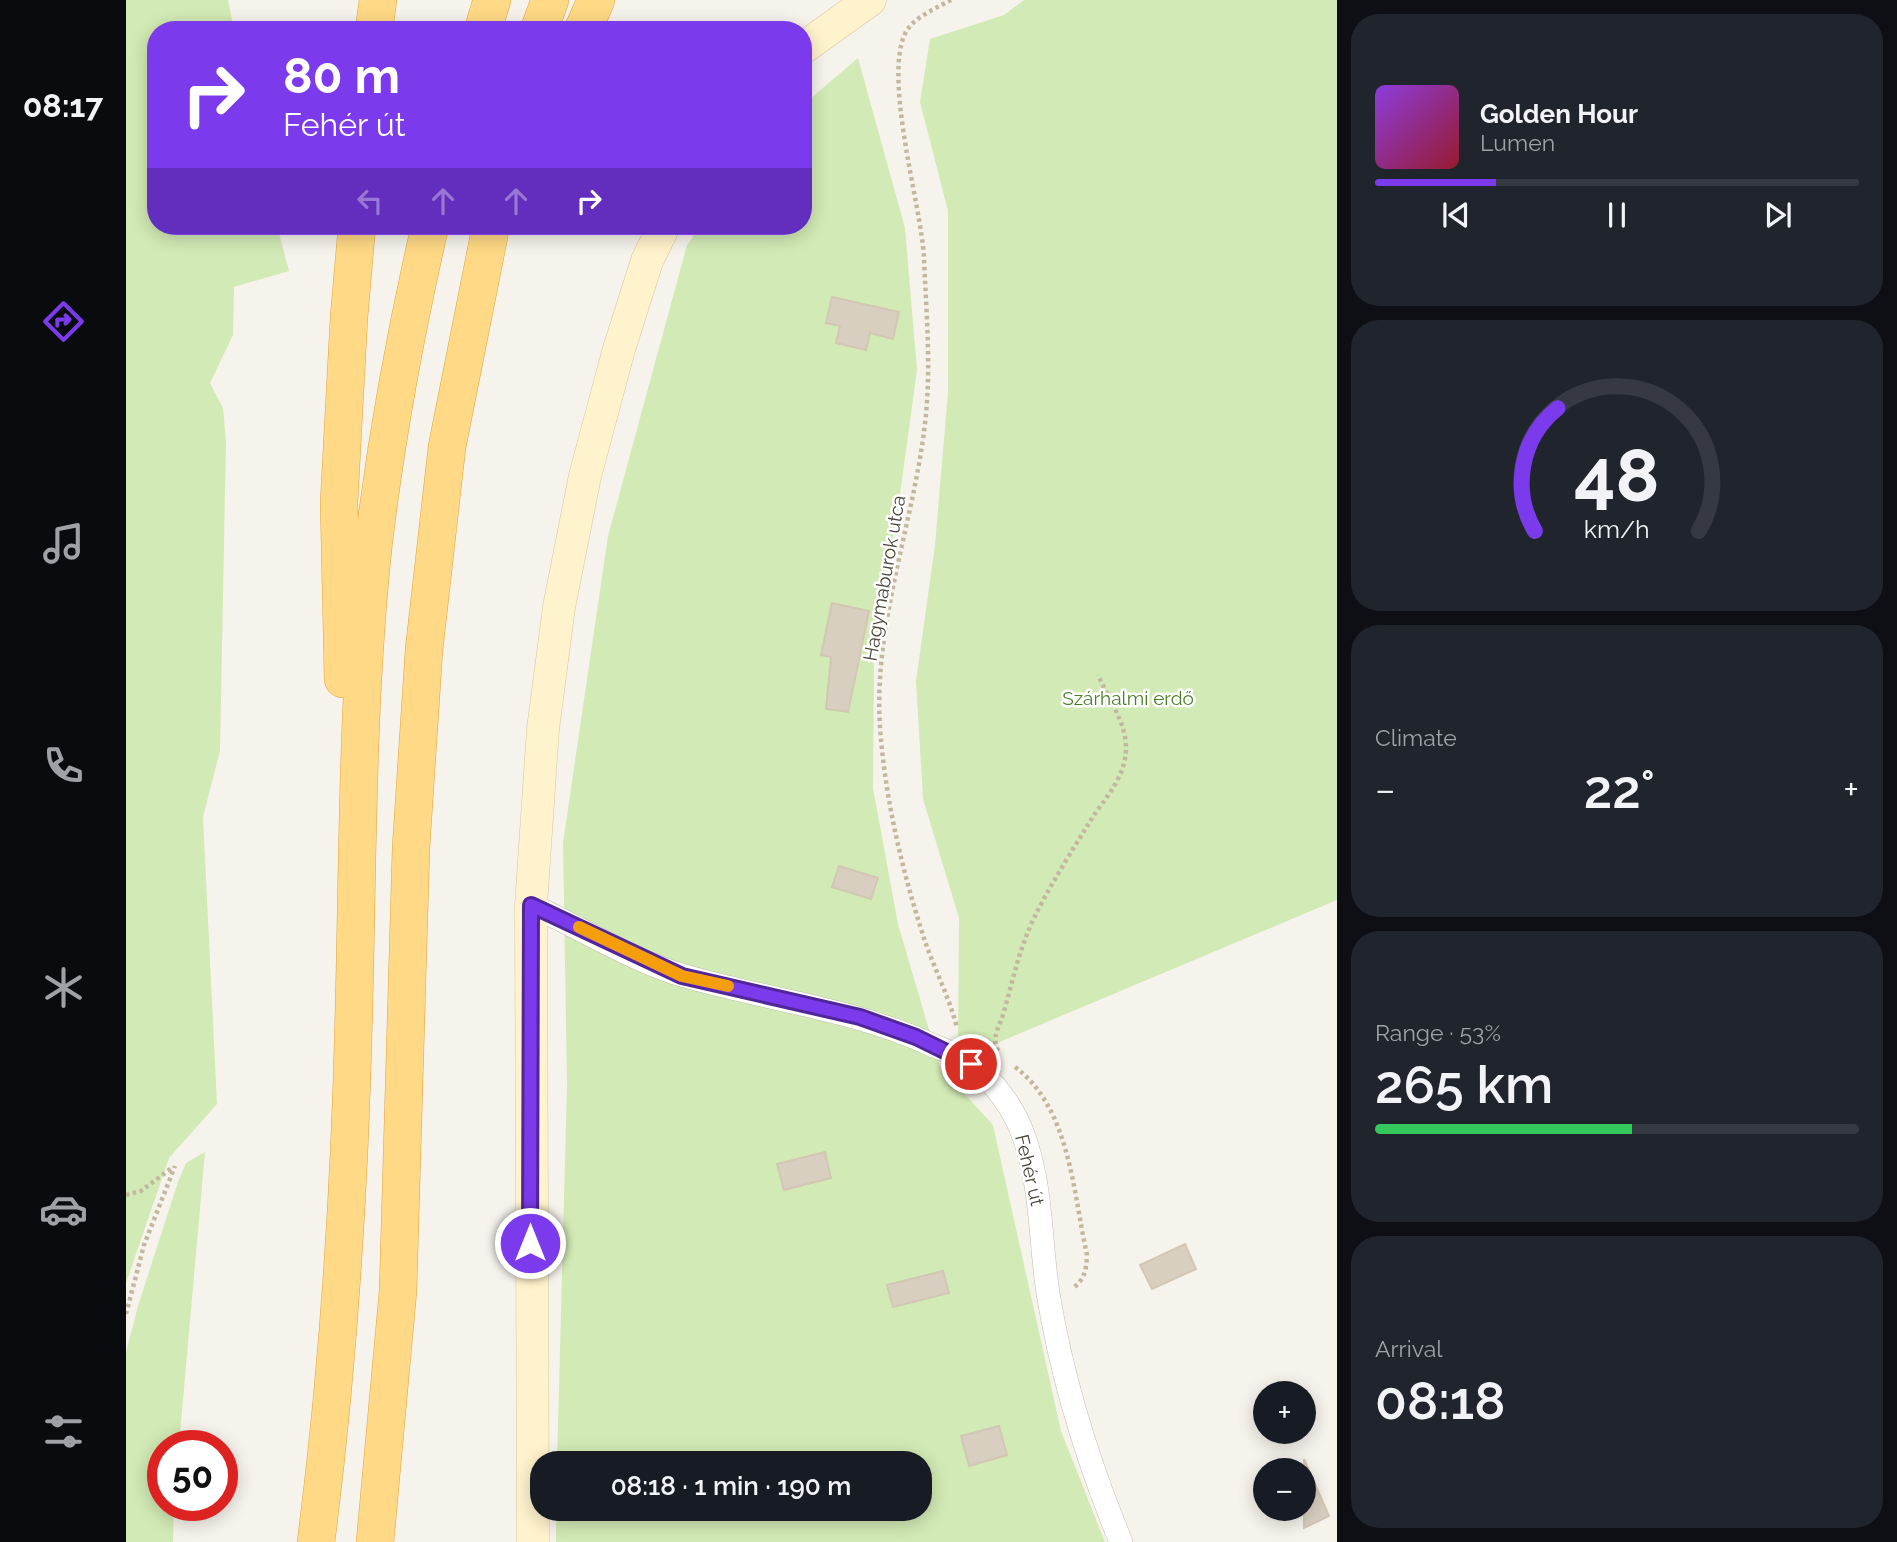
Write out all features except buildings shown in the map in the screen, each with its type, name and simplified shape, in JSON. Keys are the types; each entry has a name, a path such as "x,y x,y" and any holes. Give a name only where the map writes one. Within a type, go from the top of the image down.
{"highway":[{"path":"375,21 378,0"},
{"path":"486,21 492,0"},
{"path":"543,21 550,0"},
{"path":"587,21 596,0"},
{"path":"356,235 339,503 344,686 357,825"},
{"path":"316,1542 340,1310 349,1171 357,825 374,542 393,404 428,235"},
{"path":"375,1542 398,1291 411,848 424,650 447,447 489,235"},
{"path":"479,293 502,235"}],"main road":[{"path":"812,42 870,0"},
{"path":"533,1542 531,905 543,729 559,607 585,476 619,349 647,261 660,235"}],"street":[{"name":"Fehér út","path":"531,905 682,976 860,1017 916,1037 958,1056 982,1073 1014,1114 1035,1174 1048,1293 1073,1408 1100,1490 1121,1542"}],"path":[{"name":"Hagymaburok utca","path":"951,0 910,26 901,44 898,69 905,139 923,233 928,377 926,415 888,613 880,725 893,826 922,932 956,1022 960,1037 958,1056"},
{"path":"1002,1055 995,1041 996,1030 1004,1015 1015,962 1034,918 1089,823 1121,776 1126,749 1123,726 1098,675"},
{"path":"126,1195 141,1191 175,1166 144,1245 126,1314"}],"green space":[{"path":"126,0 228,0 232,21 147,21 147,235 279,235 289,271 234,287 233,335 210,383 223,408 226,441 220,751 203,817 217,1104 169,1158 126,1283"},
{"name":"Szárhalmi erdő","path":"1024,0 1337,0 1337,900 966,1056 958,1056 959,918 923,799 916,681 935,545 948,392 948,211 920,102 930,39 1004,15"},
{"path":"858,58 905,228 917,370 874,658 873,788 898,924 940,1067 993,1125 1061,1431 1105,1542 556,1542 556,1521 932,1521 932,1451 557,1451 567,1085 563,843 608,536 687,245 694,235 812,235 812,97"},
{"path":"205,1152 180,1430 147,1430 147,1521 174,1521 173,1542 126,1542 126,1352 138,1306 186,1163"}],"slow traffic":[{"path":"579,927 682,976 728,986"}],"route":[{"path":"530,1243 531,905 682,976 860,1017 916,1037 971,1064"}]}
